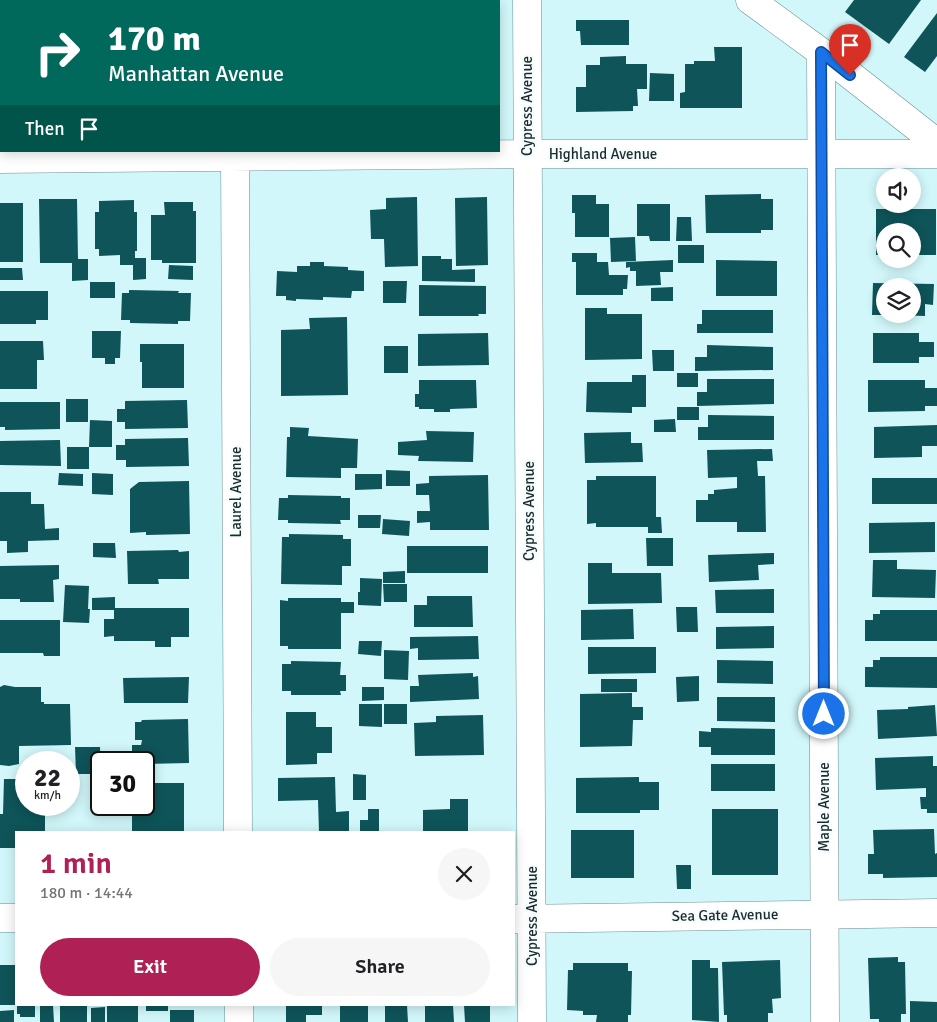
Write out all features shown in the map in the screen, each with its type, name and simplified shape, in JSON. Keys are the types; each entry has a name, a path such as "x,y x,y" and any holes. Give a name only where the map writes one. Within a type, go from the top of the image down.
{"street":[{"name":"Cypress Avenue","path":"526,0 527,154 523,919 532,1022"},
{"path":"750,0 821,52 937,143"},
{"name":"Maple Avenue","path":"821,52 825,1022"},
{"name":"Highland Avenue","path":"0,160 235,154 937,154"},
{"name":"Laurel Avenue","path":"235,154 238,831"},
{"name":"Sea Gate Avenue","path":"523,919 937,913"},
{"path":"0,918 15,918"},
{"path":"239,1006 239,1022"}],"building":[{"path":"854,0 921,0 889,44 845,12"},
{"path":"937,13 937,56 925,72 904,57"},
{"path":"576,20 629,20 629,45 581,45 580,31 576,31"},
{"path":"714,47 742,47 742,108 680,108 680,93 685,92 685,64 694,64 694,61 715,61"},
{"path":"626,56 626,64 647,64 647,89 637,89 638,106 633,106 633,111 576,112 576,87 586,87 586,65 600,65 600,57"},
{"path":"650,73 674,74 674,101 649,101"},
{"path":"761,194 761,199 773,199 773,230 761,230 761,233 706,233 705,195"},
{"path":"572,195 596,195 596,204 609,204 609,237 575,237 575,213 572,213"},
{"path":"417,197 418,266 385,267 384,239 371,239 370,210 386,209 386,198"},
{"path":"487,197 488,265 456,266 455,198"},
{"path":"39,199 77,199 78,259 88,259 88,280 72,281 72,263 40,263"},
{"path":"134,200 134,212 137,212 137,251 135,251 135,258 146,258 146,279 133,280 133,265 120,265 120,255 99,256 99,249 95,249 95,212 99,212 99,201"},
{"path":"164,202 193,202 193,211 196,211 196,263 162,263 162,260 151,260 151,215 165,215"},
{"path":"0,203 23,203 23,262 0,262"},
{"path":"637,204 670,204 670,241 650,241 649,236 637,236"},
{"path":"921,209 936,209 936,255 921,255 921,223 876,223 876,213 921,213"},
{"path":"677,217 691,217 692,241 676,241"},
{"path":"635,237 636,261 611,262 610,238"},
{"path":"678,245 704,245 704,263 678,263"},
{"path":"572,253 597,253 597,262 608,262 609,275 628,275 627,289 623,289 623,295 576,295 576,262 572,262"},
{"path":"422,256 441,256 441,259 452,259 452,270 475,269 475,282 422,281"},
{"path":"673,260 673,272 660,272 661,285 636,286 636,271 630,271 630,267 626,268 626,262"},
{"path":"716,260 777,261 777,296 716,296"},
{"path":"310,262 324,262 324,266 348,267 348,270 364,271 364,291 352,291 351,298 323,297 323,300 296,299 296,301 286,300 286,296 276,296 277,271 297,272 297,266 310,266"},
{"path":"169,265 193,266 193,280 168,279"},
{"path":"0,268 22,268 23,280 0,280"},
{"path":"383,281 407,281 406,303 383,303"},
{"path":"90,282 115,282 115,298 90,298"},
{"path":"873,283 876,283 876,315 872,315"},
{"path":"921,284 934,284 933,305 925,304 925,316 921,316"},
{"path":"419,285 486,286 486,314 478,314 479,316 419,316"},
{"path":"673,287 673,301 651,301 651,288"},
{"path":"129,290 191,293 190,321 178,321 178,324 130,323 130,320 121,320 122,293 129,293"},
{"path":"0,291 48,291 48,320 36,320 36,324 0,324"},
{"path":"585,308 607,308 607,314 642,314 642,359 585,360"},
{"path":"702,310 773,310 773,333 697,333 697,324 702,324"},
{"path":"347,317 348,395 281,396 281,330 310,329 309,318"},
{"path":"92,331 121,331 120,358 115,358 115,364 105,364 105,358 92,358"},
{"path":"488,333 489,365 418,366 418,334"},
{"path":"873,333 919,333 919,342 934,342 934,357 919,357 919,363 873,363"},
{"path":"0,341 43,341 44,360 37,360 37,389 0,389"},
{"path":"140,344 184,344 184,388 142,388"},
{"path":"707,345 773,347 773,370 695,371 695,357 707,357"},
{"path":"384,346 408,346 408,373 384,373"},
{"path":"652,350 674,350 674,371 653,371"},
{"path":"677,373 698,373 698,387 677,387"},
{"path":"632,375 646,375 646,407 632,407 632,413 586,412 587,382 632,382"},
{"path":"707,379 774,379 774,404 697,406 697,392 707,392"},
{"path":"419,380 476,380 477,408 450,409 450,412 434,412 434,409 419,409 419,407 415,407 415,394 419,394"},
{"path":"868,380 925,380 925,388 937,388 937,406 925,406 925,411 868,412"},
{"path":"66,399 88,399 88,422 66,422"},
{"path":"187,400 188,428 125,429 125,422 117,422 117,409 125,409 125,401"},
{"path":"0,402 60,402 60,429 5,430 5,427 0,427"},
{"path":"677,407 699,407 699,420 677,420"},
{"path":"708,415 774,416 774,440 698,440 698,427 708,427"},
{"path":"675,419 676,432 654,432 654,420"},
{"path":"90,420 112,421 112,447 89,447"},
{"path":"937,425 937,446 922,446 922,457 874,458 874,427"},
{"path":"290,427 309,428 308,436 358,439 357,468 341,468 341,478 286,477 287,437 290,437"},
{"path":"426,431 474,432 473,462 418,461 419,456 398,455 398,442 427,440"},
{"path":"631,432 631,443 642,443 643,462 585,463 584,433"},
{"path":"188,438 189,466 126,467 126,460 116,460 116,445 125,445 125,439"},
{"path":"60,440 61,466 0,465 0,441"},
{"path":"67,447 89,447 89,469 67,469"},
{"path":"772,449 773,461 757,461 758,476 765,476 766,532 737,532 737,522 696,522 696,500 708,500 708,494 714,494 714,490 737,488 737,477 708,478 707,450"},
{"path":"386,470 410,471 410,486 386,486"},
{"path":"59,473 83,474 83,486 58,485"},
{"path":"92,473 113,474 113,495 92,494"},
{"path":"355,474 382,474 382,489 355,490"},
{"path":"488,475 489,530 430,530 430,522 417,523 417,511 430,511 429,495 416,495 416,484 429,483 429,476"},
{"path":"596,476 656,476 656,517 661,517 662,533 648,533 648,527 596,527 596,523 587,524 587,480 596,480"},
{"path":"872,478 937,478 937,504 872,504"},
{"path":"189,481 190,534 146,535 146,532 130,533 130,489 139,482"},
{"path":"0,492 31,492 31,504 44,504 45,529 59,528 59,540 28,541 28,552 7,553 7,541 0,541"},
{"path":"288,495 341,496 341,498 350,498 350,520 340,520 341,524 288,523 288,520 278,520 279,498 288,498"},
{"path":"358,515 381,515 380,528 358,528"},
{"path":"383,519 410,521 409,536 382,534"},
{"path":"935,522 935,552 869,553 869,523"},
{"path":"289,534 343,535 343,539 351,539 351,566 342,566 342,585 281,584 282,537 289,537"},
{"path":"646,538 673,538 673,566 647,566"},
{"path":"93,543 115,543 116,558 93,557"},
{"path":"407,546 488,546 488,573 407,573"},
{"path":"178,550 179,552 189,551 189,579 158,579 159,584 128,584 127,551"},
{"path":"774,553 774,564 758,565 759,580 709,582 708,555"},
{"path":"873,560 897,560 897,569 936,570 935,598 872,597"},
{"path":"588,563 612,563 612,573 661,573 662,603 588,604"},
{"path":"59,565 59,579 53,580 54,602 20,602 20,599 0,599 0,566"},
{"path":"405,571 405,583 383,583 383,572"},
{"path":"360,578 382,579 381,606 358,605"},
{"path":"383,584 407,584 407,602 384,602"},
{"path":"65,585 89,586 89,623 63,622"},
{"path":"774,589 774,613 716,613 715,590"},
{"path":"427,596 472,596 473,627 414,627 414,605 427,605"},
{"path":"115,597 115,608 189,608 189,637 171,637 171,647 155,647 155,641 114,641 114,636 104,637 104,619 114,619 114,610 92,610 92,598"},
{"path":"288,598 341,598 341,602 354,602 354,613 341,613 341,649 288,649 288,646 280,646 280,600 288,601"},
{"path":"676,607 697,607 698,632 677,632"},
{"path":"633,609 634,639 581,640 581,610"},
{"path":"880,610 937,610 937,641 865,641 865,620 873,620 873,614 880,614"},
{"path":"0,620 60,620 60,656 44,656 43,653 0,653"},
{"path":"774,626 774,648 716,649 716,627"},
{"path":"478,636 479,659 418,660 418,648 410,649 410,637"},
{"path":"359,641 382,641 381,656 358,654"},
{"path":"588,647 656,647 656,673 588,674"},
{"path":"384,650 409,651 408,680 384,679"},
{"path":"880,657 937,657 937,688 865,687 865,667 873,667 873,660 880,660"},
{"path":"717,660 773,661 773,684 717,683"},
{"path":"291,661 341,662 340,675 346,675 346,691 340,691 341,695 291,695 291,691 282,691 282,664 291,664"},
{"path":"473,673 473,677 478,676 479,699 410,702 410,686 419,686 418,675"},
{"path":"699,676 699,701 677,702 676,677"},
{"path":"189,677 188,703 124,703 123,678"},
{"path":"601,679 637,679 637,692 601,692"},
{"path":"4,685 41,687 41,702 44,702 44,704 70,704 71,745 19,746 19,751 15,751 15,765 0,765 0,687"},
{"path":"362,687 384,687 384,700 362,701"},
{"path":"632,693 632,707 643,707 643,720 633,720 632,746 580,747 580,694"},
{"path":"717,697 775,697 775,722 717,721"},
{"path":"359,704 382,704 382,727 359,726"},
{"path":"384,704 407,704 407,724 384,724"},
{"path":"935,705 937,736 878,739 877,710 908,709 908,707"},
{"path":"286,712 316,712 316,727 332,727 332,753 317,753 317,764 286,765"},
{"path":"483,715 484,755 415,756 414,723 436,722 436,716"},
{"path":"188,719 189,763 155,764 155,751 132,751 132,745 141,745 142,740 135,740 135,722 141,722 142,720"},
{"path":"711,728 775,729 775,755 711,755 711,747 699,747 699,731 711,732"},
{"path":"75,747 100,747 100,751 90,751 90,774 80,774 80,751 75,751"},
{"path":"933,756 933,766 937,766 937,813 927,813 927,809 921,809 920,797 926,797 926,788 876,790 875,758"},
{"path":"711,764 775,764 775,791 711,791"},
{"path":"353,774 366,775 366,800 353,800"},
{"path":"335,777 336,812 349,811 349,831 319,831 318,800 278,801 278,778"},
{"path":"639,777 639,782 659,782 659,810 640,810 640,813 576,813 576,778"},
{"path":"4,779 15,779 15,816 45,816 45,831 15,831 15,848 0,848 0,814 3,814"},
{"path":"155,783 184,783 184,831 132,831 132,816 155,816"},
{"path":"450,799 468,799 468,831 423,831 423,810 450,809"},
{"path":"368,809 379,809 379,831 360,831 360,820 368,820"},
{"path":"712,809 778,809 778,875 712,875"},
{"path":"934,829 937,877 883,878 883,874 868,874 868,854 874,854 873,830"},
{"path":"571,830 634,830 634,878 571,878"},
{"path":"676,865 691,865 691,889 677,889"},
{"path":"898,957 898,962 905,962 906,1014 901,1014 901,1022 879,1022 879,1019 870,1019 868,958"},
{"path":"692,960 710,960 710,968 718,968 719,1022 692,1020"},
{"path":"780,960 781,998 772,999 773,1013 768,1013 768,1022 727,1022 727,1015 724,1015 722,962"},
{"path":"573,963 628,963 628,971 632,971 631,1015 628,1015 628,1022 596,1022 597,1015 583,1015 583,1011 567,1010 568,970 573,970"},
{"path":"0,965 15,965 15,1005 0,1005"},
{"path":"910,1001 937,1002 937,1022 910,1022"},
{"path":"17,1006 35,1006 35,1017 20,1017 20,1014 17,1014"},
{"path":"40,1006 53,1006 54,1022 40,1022"},
{"path":"60,1006 87,1006 87,1022 60,1022"},
{"path":"107,1006 138,1006 138,1022 107,1022"},
{"path":"146,1006 168,1006 168,1011 146,1011"},
{"path":"286,1006 322,1006 322,1015 306,1015 306,1022 286,1022"},
{"path":"340,1006 368,1006 368,1022 340,1022"},
{"path":"385,1006 407,1006 408,1022 385,1022"},
{"path":"425,1006 453,1006 454,1022 425,1022"},
{"path":"464,1006 490,1006 490,1022 465,1022"},
{"path":"105,1007 105,1022 91,1022 91,1008"},
{"path":"14,1010 14,1022 0,1022 0,1011"},
{"path":"170,1010 194,1010 194,1022 170,1022"}],"route":[{"path":"824,714 821,52 850,75"}]}
